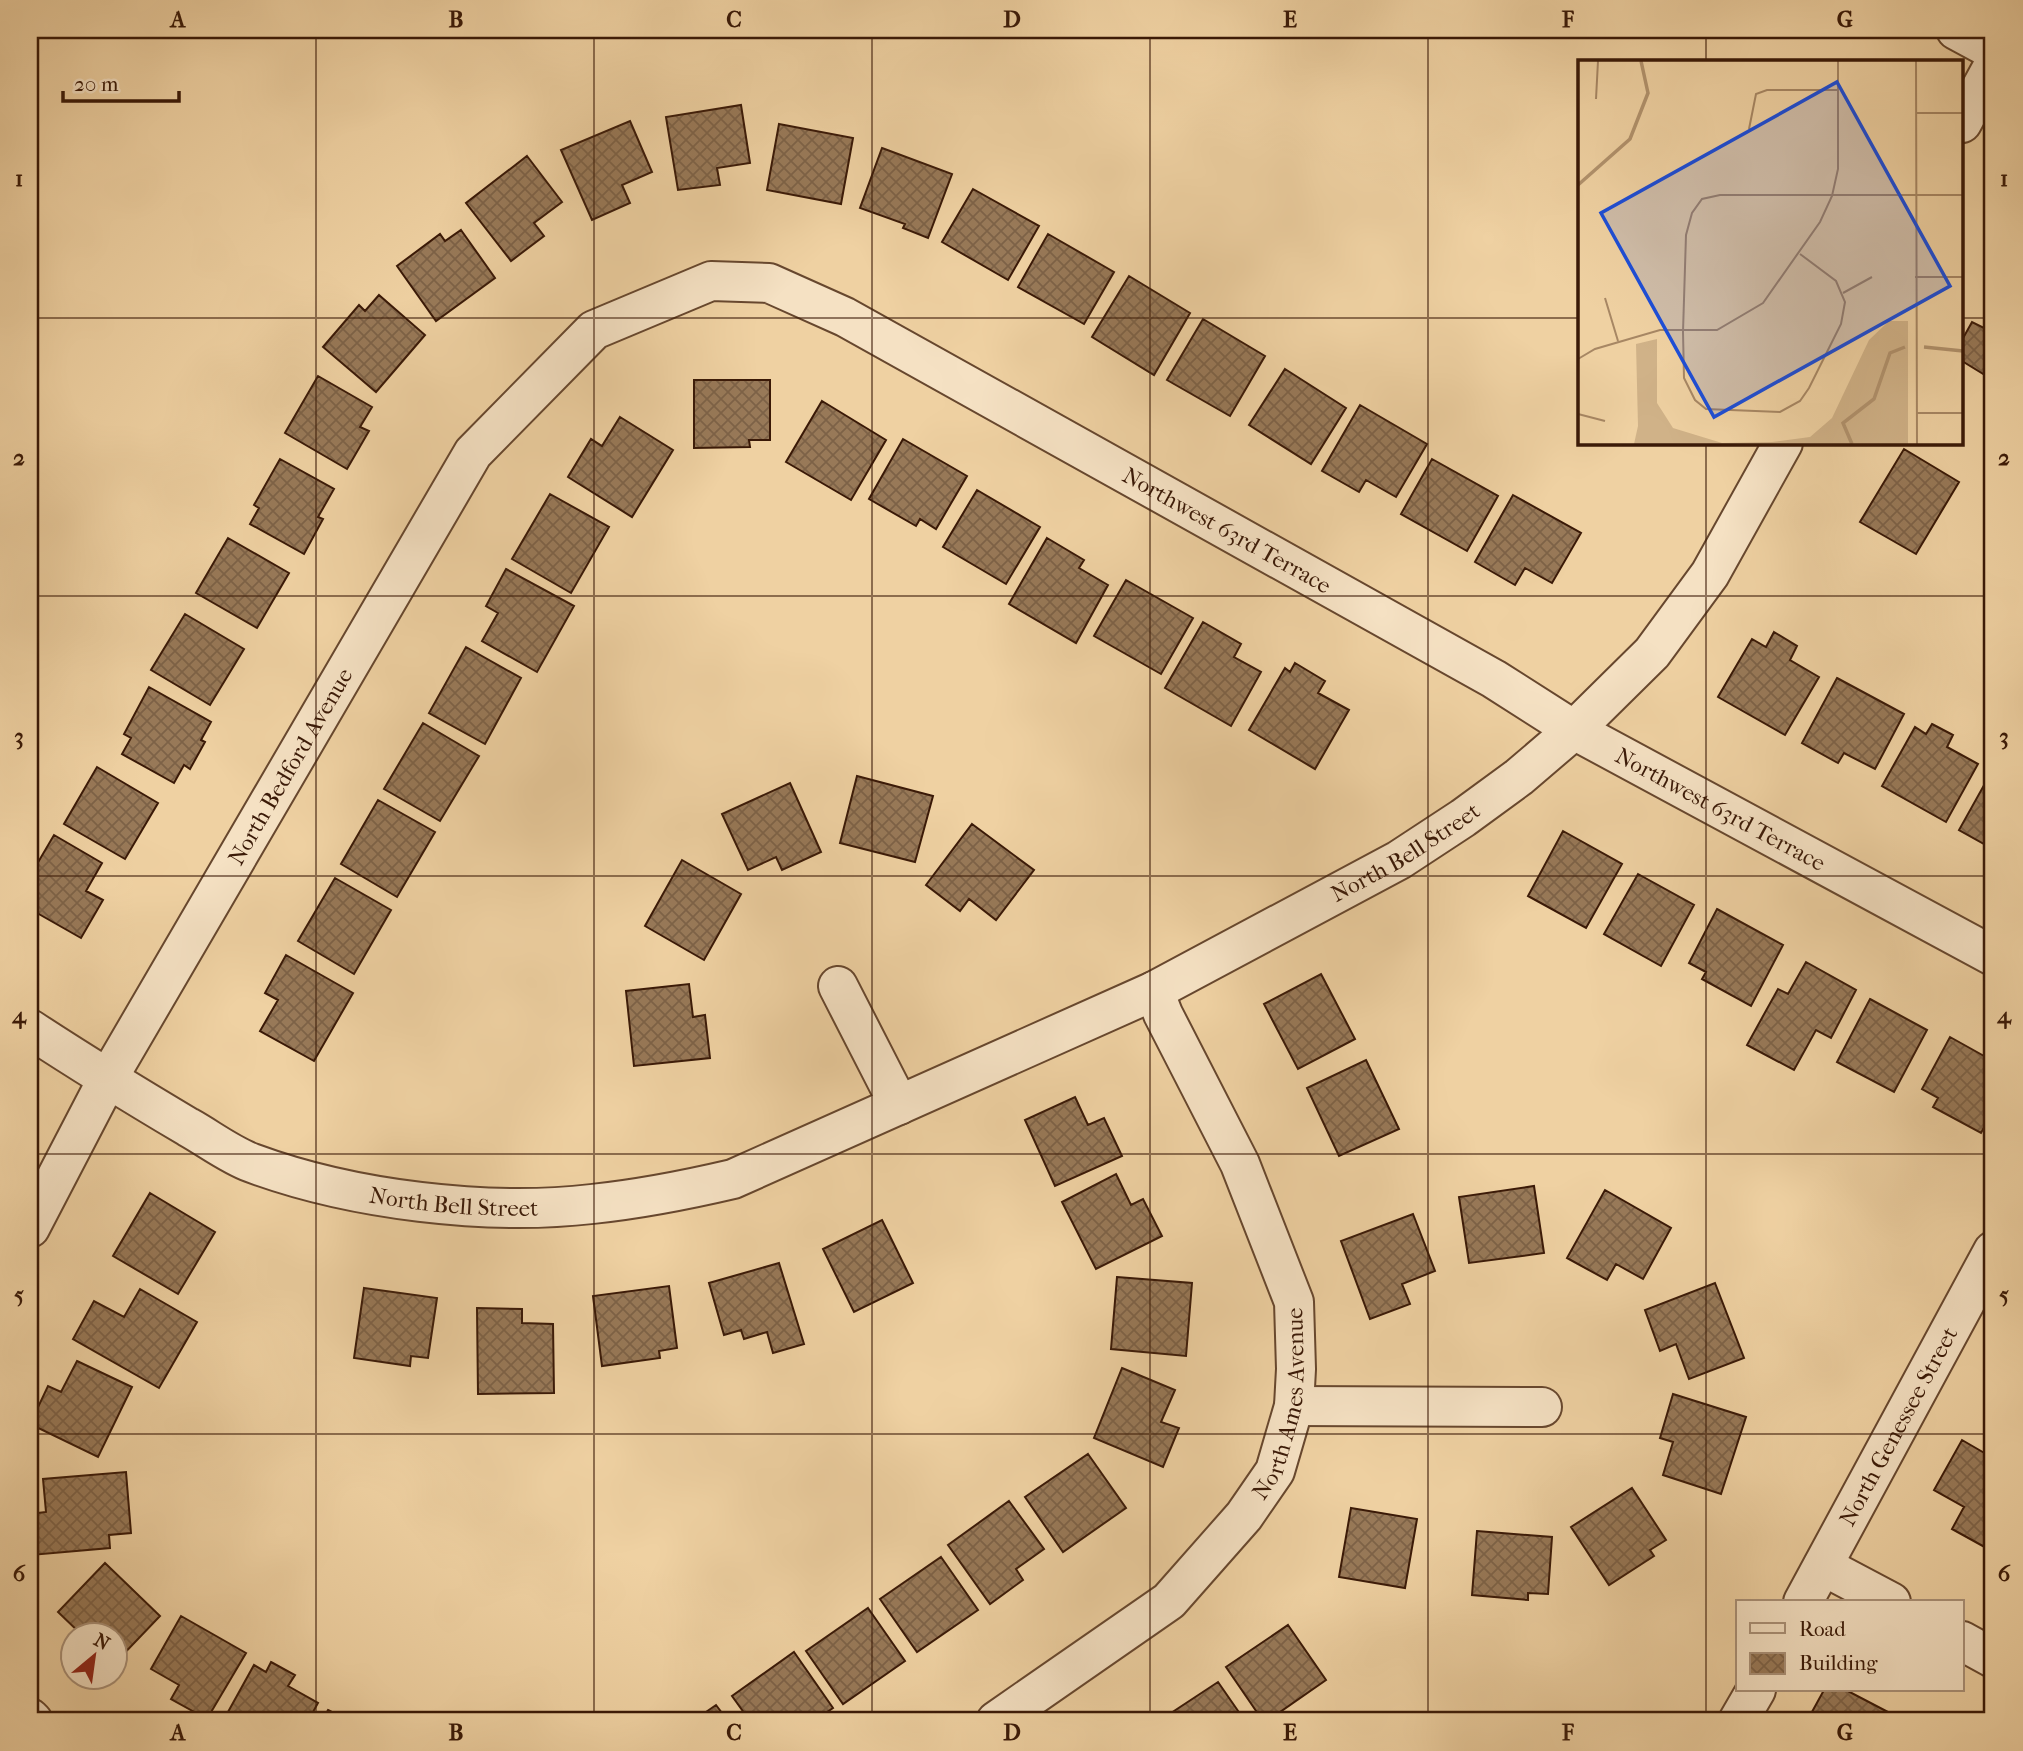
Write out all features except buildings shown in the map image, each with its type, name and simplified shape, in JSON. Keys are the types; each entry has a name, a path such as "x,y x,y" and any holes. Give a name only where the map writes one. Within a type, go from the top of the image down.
{"street":[{"path":"1956,30 1993,50"},
{"path":"1964,119 1993,66"},
{"name":"Northwest 63rd Terrace","path":"473,453 594,330 711,281 769,283 845,317 1494,679 1574,730 1993,956"},
{"name":"North Bell Street","path":"30,1028 107,1080 250,1163 333,1187 418,1202 504,1208 590,1205 676,1193 733,1179 1154,991 1399,860 1519,777 1574,730 1652,653 1710,574 1782,444"},
{"name":"North Bedford Avenue","path":"30,1228 107,1080 473,453"},
{"path":"838,986 899,1105"},
{"name":"North Ames Avenue","path":"996,1721 1170,1601 1244,1516 1275,1471 1294,1406 1294,1302 1240,1164 1163,1014 1154,991"},
{"name":"North Genessee Street","path":"1804,1600 1993,1251"},
{"path":"1294,1406 1542,1407"},
{"path":"1823,1566 1887,1600"},
{"path":"1964,1642 1993,1658"},
{"path":"1738,1721 1755,1692"}]}
